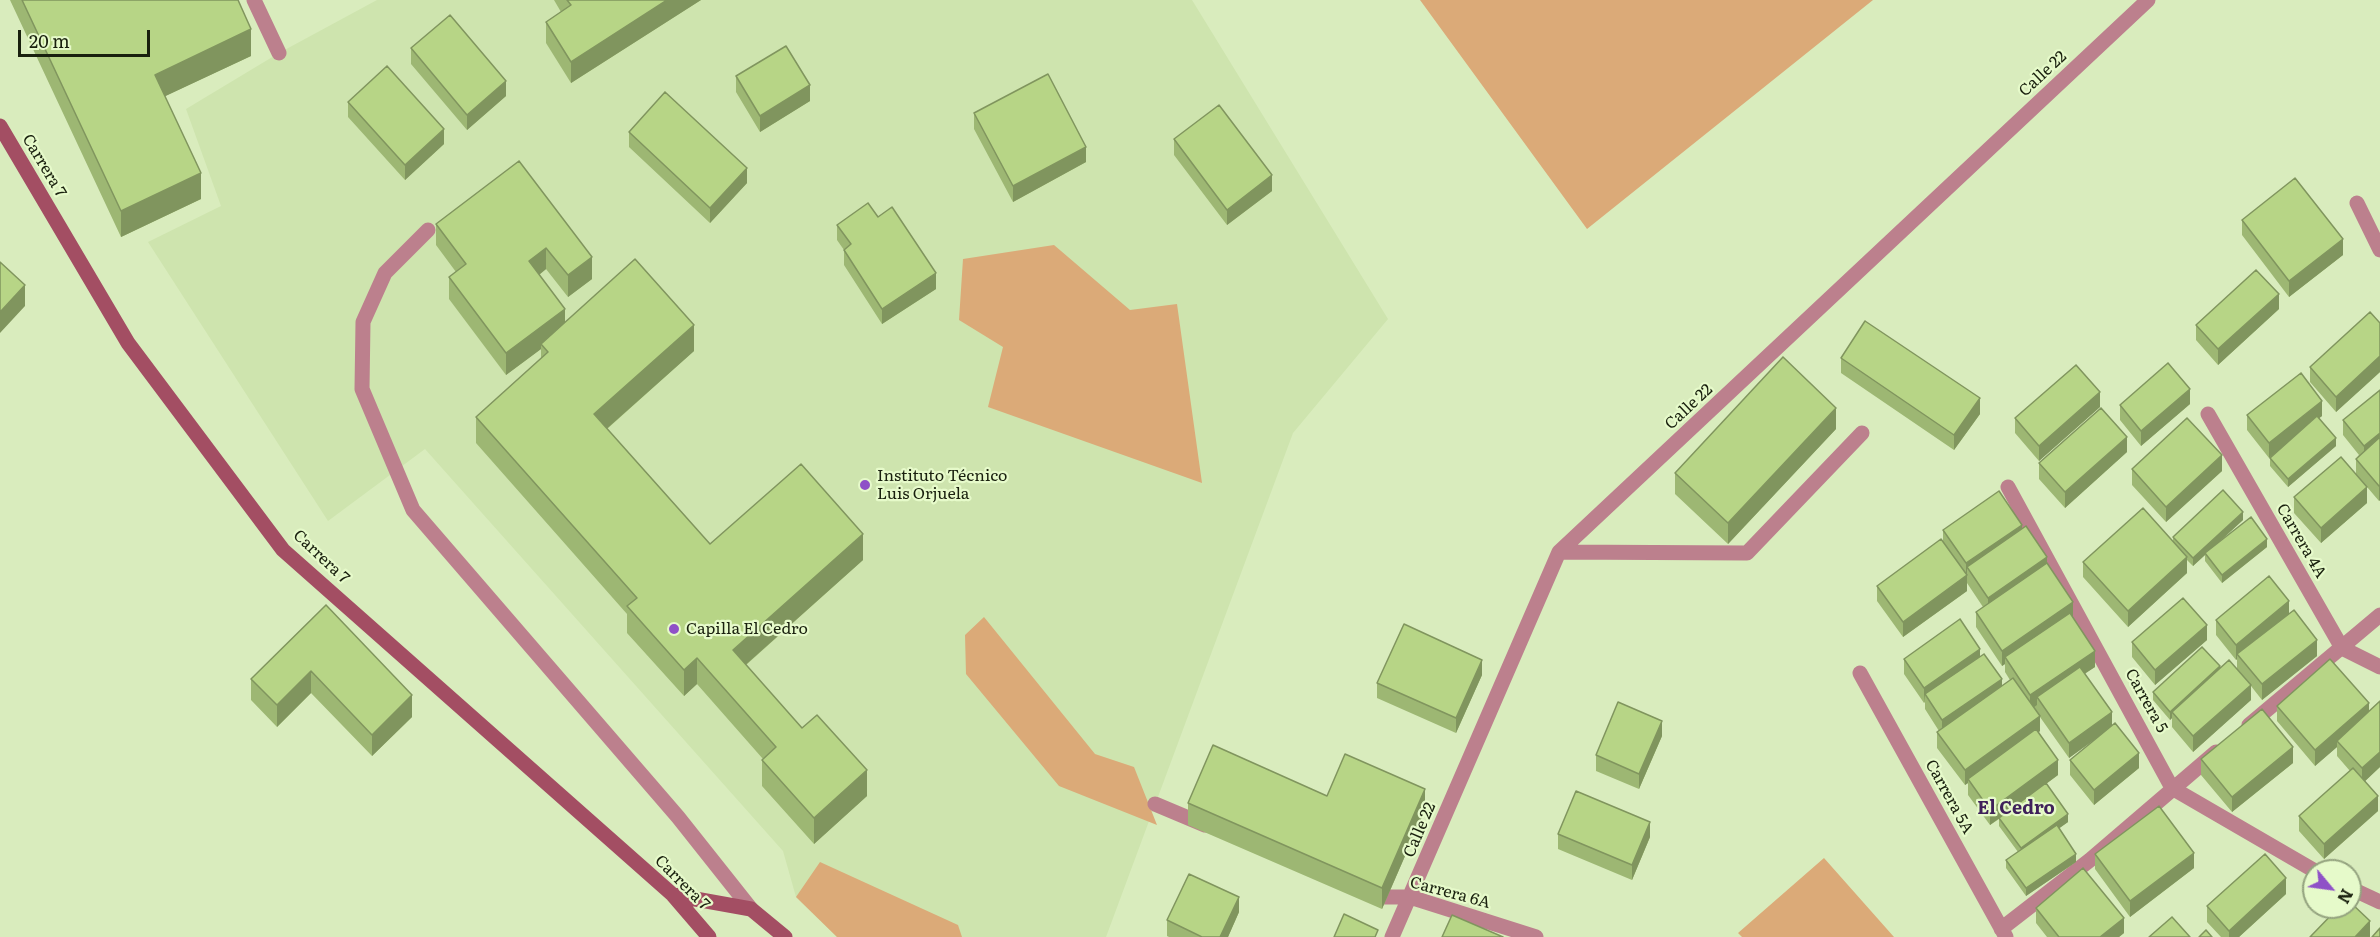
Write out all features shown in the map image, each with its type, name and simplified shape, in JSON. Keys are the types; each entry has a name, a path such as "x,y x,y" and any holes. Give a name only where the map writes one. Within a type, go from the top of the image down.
{"street":[{"path":"254,0 279,53"},
{"name":"Calle 22","path":"1392,937 1559,552 2148,0"},
{"name":"Carrera 7","path":"0,126 128,343 283,550 673,896 708,937"},
{"path":"2357,203 2380,250"},
{"path":"428,230 385,273 363,322 362,389 413,510 678,817 752,909 785,937"},
{"name":"Carrera 4A","path":"2208,414 2342,648"},
{"path":"1559,552 1746,553 1862,433"},
{"name":"Carrera 5","path":"2008,487 2172,788"},
{"path":"2004,933 2172,788 2380,615"},
{"path":"2342,648 2380,667"},
{"name":"Carrera 5A","path":"1860,673 2004,933"},
{"path":"2172,788 2302,863"},
{"path":"1155,804 1219,831"},
{"name":"Carrera 6A","path":"1358,888 1379,897 1410,897 1536,937"},
{"path":"2362,894 2380,902"},
{"path":"673,896 752,909"}],"shaded area":[{"name":"Instituto Técnico Luis Orjuela","path":"377,0 1192,0 1388,319 1293,433 1106,937 837,937 796,897 783,851 425,449 328,521 148,242 221,206 186,109 279,53"},
{"path":"1420,0 1873,0 1587,229"},
{"path":"1054,245 1130,310 1177,304 1202,483 988,407 1003,347 959,320 963,259"},
{"path":"984,617 1095,754 1134,767 1157,825 1059,786 966,674 965,635"},
{"path":"1824,858 1894,937 1742,937 1738,933"},
{"path":"820,862 958,925 962,937 837,937 796,897"}],"building":[{"path":"22,0 238,0 251,29 155,75 201,173 121,211"},
{"path":"567,0 667,0 571,62 546,22 571,5"},
{"path":"450,15 506,81 467,115 411,48"},
{"path":"786,46 810,85 760,116 736,76"},
{"path":"387,66 444,129 405,165 348,102"},
{"path":"1048,74 1086,147 1013,186 974,113"},
{"path":"665,92 747,168 710,208 629,132"},
{"path":"1219,105 1272,175 1227,210 1174,139"},
{"path":"519,161 592,257 568,275 546,248 529,261 565,309 506,353 449,277 466,264 436,224"},
{"path":"2295,178 2343,239 2289,281 2242,220"},
{"path":"868,203 878,217 892,207 936,273 882,309 844,250 851,244 837,225"},
{"path":"635,259 694,325 594,414 710,544 801,464 863,534 733,650 802,728 817,715 867,770 814,818 762,760 776,747 697,658 684,670 627,606 637,598 476,417 548,352 541,344"},
{"path":"0,262 25,285 0,312"},
{"path":"2256,270 2279,294 2218,349 2196,325"},
{"path":"2370,312 2380,323 2380,356 2336,397 2310,367"},
{"path":"1865,321 1980,398 1954,435 1841,358"},
{"path":"1783,357 1836,408 1728,523 1675,473"},
{"path":"2168,363 2190,389 2141,431 2120,405"},
{"path":"2076,365 2100,392 2039,446 2015,418"},
{"path":"2301,373 2322,401 2269,443 2247,415"},
{"path":"2380,390 2380,433 2364,446 2343,420"},
{"path":"2101,408 2127,437 2065,492 2039,463"},
{"path":"2317,416 2336,438 2288,479 2270,458"},
{"path":"2187,418 2222,455 2166,507 2132,469"},
{"path":"2380,437 2380,485 2379,486 2356,459"},
{"path":"2341,457 2367,487 2321,528 2294,497"},
{"path":"2223,490 2243,512 2193,558 2173,537"},
{"path":"1999,491 2022,525 1966,563 1943,530"},
{"path":"2143,508 2187,557 2128,611 2083,562"},
{"path":"2251,517 2267,539 2222,575 2205,553"},
{"path":"2026,526 2047,557 1988,598 1967,567"},
{"path":"1941,539 1967,575 1903,622 1877,586"},
{"path":"2047,563 2073,602 2002,651 1976,612"},
{"path":"2269,576 2289,601 2236,645 2216,620"},
{"path":"2183,598 2207,625 2155,670 2132,642"},
{"path":"326,605 412,695 372,735 311,671 277,705 251,679"},
{"path":"2294,610 2317,640 2262,684 2237,654"},
{"path":"2070,613 2095,651 2030,695 2005,657"},
{"path":"1960,619 1980,649 1924,688 1904,659"},
{"path":"1404,624 1482,660 1456,718 1377,683"},
{"path":"2202,647 2220,666 2170,712 2153,692"},
{"path":"1984,654 2002,679 1942,720 1925,694"},
{"path":"2330,659 2369,703 2315,750 2277,706"},
{"path":"2229,660 2251,685 2193,736 2172,712"},
{"path":"2080,667 2112,712 2069,743 2037,697"},
{"path":"2013,678 2040,716 1965,770 1937,732"},
{"path":"2380,701 2380,752 2362,768 2337,741"},
{"path":"1618,702 1662,721 1639,774 1596,755"},
{"path":"2262,709 2293,747 2232,797 2201,759"},
{"path":"2115,723 2139,753 2094,790 2070,760"},
{"path":"2036,729 2058,760 1990,810 1968,779"},
{"path":"1213,745 1327,796 1345,754 1425,789 1382,888 1188,803"},
{"path":"2353,768 2378,796 2324,844 2299,816"},
{"path":"2046,783 2068,814 2021,848 1999,818"},
{"path":"1576,791 1650,822 1632,865 1558,834"},
{"path":"2159,806 2194,853 2130,901 2095,854"},
{"path":"2057,825 2076,854 2026,888 2006,860"},
{"path":"2265,854 2286,878 2229,931 2207,906"},
{"path":"2083,868 2124,918 2100,937 2059,937 2036,908"},
{"path":"1189,874 1239,897 1220,937 1202,937 1167,920"},
{"path":"2362,913 2370,921 2355,937 2310,937 2327,919 2362,919"},
{"path":"1344,914 1378,930 1375,937 1334,937"},
{"path":"1452,915 1503,937 1442,937"},
{"path":"2172,917 2190,937 2149,937"},
{"path":"2380,928 2380,937 2372,937"},
{"path":"2206,930 2212,937 2199,937"}],"place":[{"name":"Instituto Técnico Luis Orjuela","path":"865,485"},
{"name":"Capilla El Cedro","path":"674,629"}],"district":[{"name":"El Cedro","path":"2016,809"}]}
